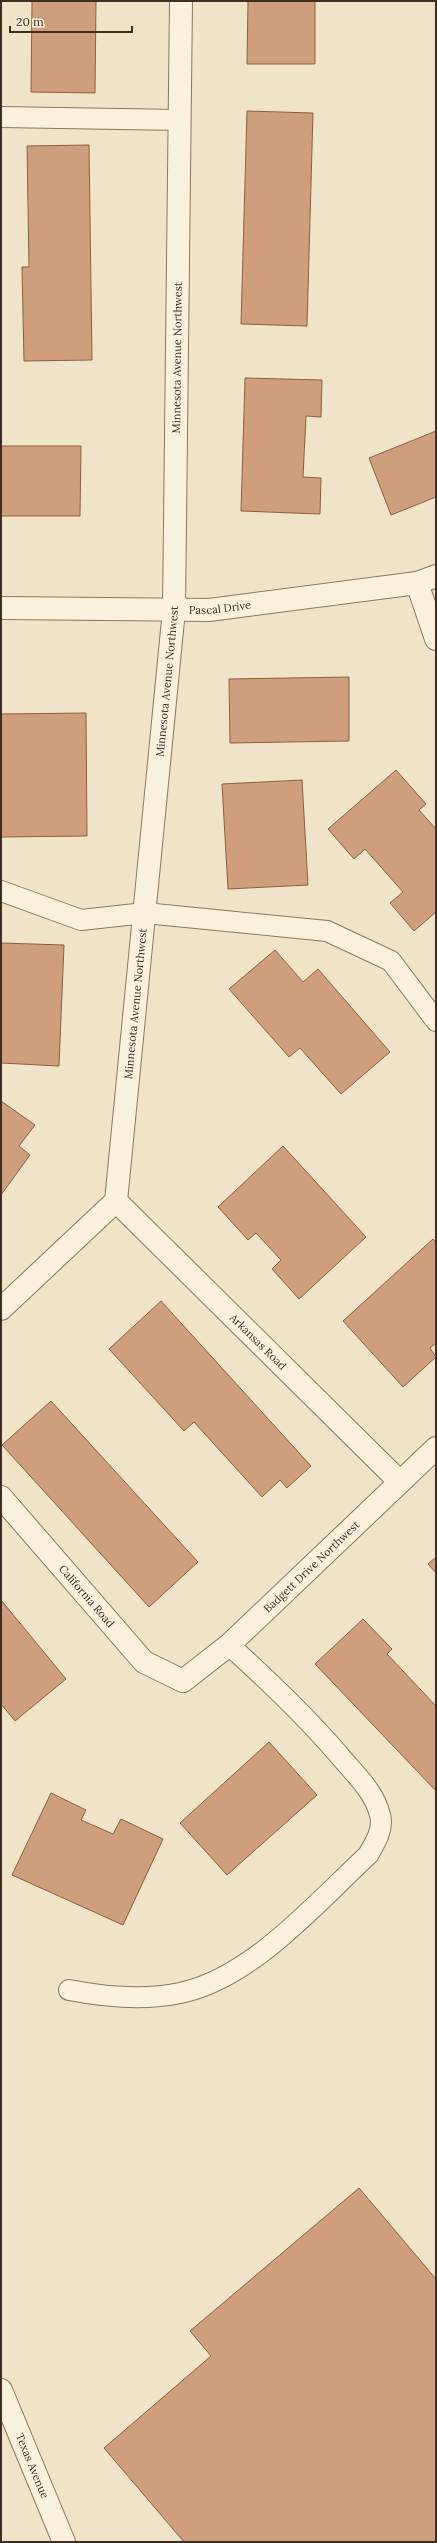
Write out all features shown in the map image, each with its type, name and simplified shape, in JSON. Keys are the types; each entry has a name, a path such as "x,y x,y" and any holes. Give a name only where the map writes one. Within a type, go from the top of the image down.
{"street":[{"name":"Minnesota Avenue Northwest","path":"116,1201 174,610 180,1"},
{"name":"Pascal Drive","path":"1,608 209,610 427,580"},
{"path":"427,580 436,639"},
{"path":"1,1309 116,1201"},
{"name":"Arkansas Road","path":"116,1201 400,1482"},
{"name":"Badgett Drive Northwest","path":"183,1681 229,1645 436,1448"},
{"name":"California Road","path":"1,1497 144,1662 183,1681"},
{"name":"Texas Avenue","path":"1,2390 64,2542"}],"lane":[{"path":"1,117 179,120"},
{"path":"1,891 81,920 145,913 327,931 391,961 436,1021"},
{"path":"69,1990 108,1997 146,1996 180,1993 217,1981 261,1953 368,1855 378,1839 381,1817 374,1798 315,1726 229,1645"}],"building":[{"path":"32,1 96,1 95,93 31,92"},
{"path":"248,1 315,1 315,64 247,64"},
{"path":"247,111 313,113 307,326 241,324"},
{"path":"89,145 92,360 24,361 22,267 29,267 27,146"},
{"path":"245,378 322,380 321,417 306,416 303,477 321,478 320,514 241,511"},
{"path":"436,431 436,497 391,515 369,458"},
{"path":"1,446 81,446 80,516 1,516"},
{"path":"349,677 349,741 230,743 229,679"},
{"path":"86,713 87,836 1,837 1,714"},
{"path":"396,770 426,804 419,810 436,829 436,912 414,931 390,903 403,892 365,849 354,859 328,829"},
{"path":"302,780 308,885 228,889 222,784"},
{"path":"1,943 64,945 59,1066 1,1063"},
{"path":"275,950 303,982 318,969 390,1052 341,1094 300,1048 289,1057 229,989"},
{"path":"1,1101 35,1125 19,1146 30,1155 1,1195"},
{"path":"283,1146 366,1237 299,1299 272,1269 281,1260 256,1233 248,1240 218,1207"},
{"path":"433,1239 436,1242 436,1343 430,1348 436,1357 403,1387 343,1321"},
{"path":"161,1301 311,1466 287,1488 280,1480 262,1497 194,1422 184,1431 109,1349"},
{"path":"51,1401 198,1562 149,1607 2,1445"},
{"path":"436,1557 436,1573 428,1564"},
{"path":"1,1600 66,1679 15,1721 1,1704"},
{"path":"363,1619 392,1649 387,1654 436,1706 436,1791 315,1664"},
{"path":"269,1742 317,1795 227,1875 180,1823"},
{"path":"51,1793 86,1810 81,1820 113,1834 121,1819 163,1839 123,1925 12,1875"},
{"path":"359,2188 436,2279 436,2542 184,2542 104,2448 211,2356 190,2331"}]}
